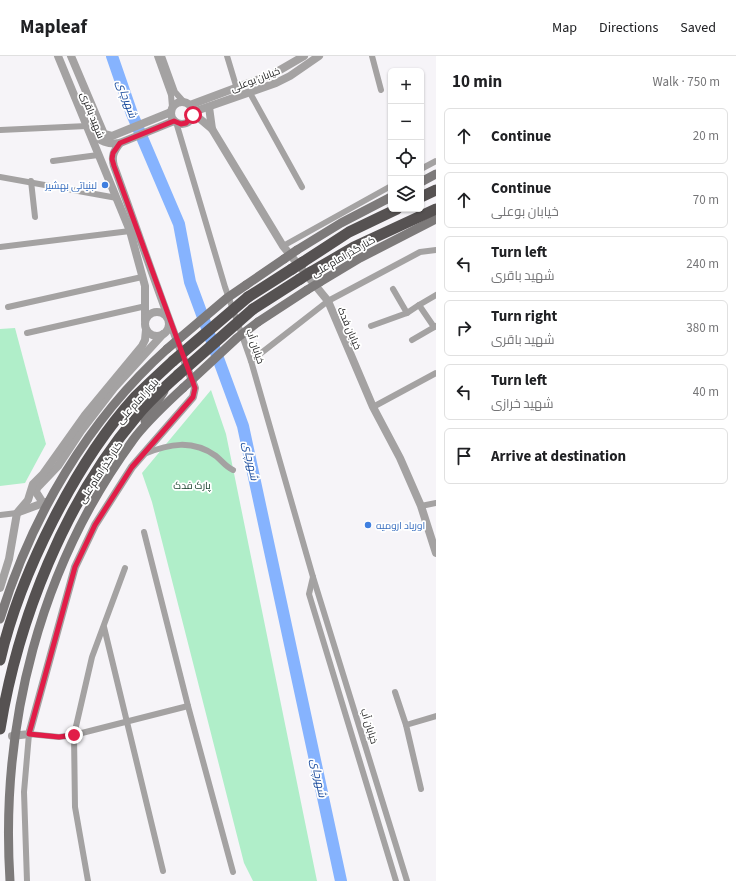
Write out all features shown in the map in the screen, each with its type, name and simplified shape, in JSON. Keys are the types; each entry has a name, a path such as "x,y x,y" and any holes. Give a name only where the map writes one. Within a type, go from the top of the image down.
{"highway":[{"path":"424,196 436,190"},
{"name":"بلوار امام علی","path":"0,729 15,660 28,616 55,548 96,473 117,441 138,415 178,375 253,309 354,247 436,209"},
{"name":"بلوار امام علی","path":"0,660 20,596 42,545 84,466 105,436 136,397 173,361 248,296 349,232 391,212"}],"main road":[{"path":"424,180 436,174"},
{"path":"0,618 8,592 46,502 73,459 95,428 136,378 167,349 227,298 297,250 341,223 388,199"},
{"name":"کنار گذر امام علی","path":"10,881 8,859 8,781 12,736 26,662 44,606 66,550 88,510 134,439 183,388 237,338 258,322 307,290 360,258 436,219"},
{"path":"134,439 169,384"}],"street":[{"name":"شهید باقری","path":"58,56 130,231 142,277 146,306 145,320"},
{"name":"شهید باقری","path":"71,56 104,134 112,136 171,109"},
{"path":"157,56 171,95 171,109 175,122"},
{"path":"0,130 88,128 106,143 120,143 175,122 186,123 191,120 190,108 175,92 162,56"},
{"path":"227,56 237,89"},
{"name":"خیابان بوعلی","path":"190,108 286,68 304,56"},
{"name":"خیابان بوعلی","path":"190,108 209,107 250,93 290,76 319,56"},
{"path":"372,56 381,90"},
{"path":"250,93 302,187"},
{"path":"171,109 176,103 190,108"},
{"name":"خیابان فدک","path":"209,107 212,129"},
{"name":"خیابان فدک","path":"190,108 212,129 283,246 328,301 373,407 400,458 421,506 436,554"},
{"name":"خیابان آب","path":"175,122 225,287 251,361 313,577 407,881"},
{"name":"شهید باقری","path":"29,734 75,567 95,525 132,467 193,397 195,388 168,320 153,272 114,166 112,159 113,153 120,143"},
{"path":"53,161 98,155"},
{"path":"424,167 436,161"},
{"path":"0,177 31,181 117,198"},
{"path":"31,181 36,217"},
{"path":"283,246 388,188"},
{"path":"0,247 130,231"},
{"path":"251,361 328,301 420,252 436,250"},
{"path":"8,307 142,277"},
{"path":"393,289 407,313"},
{"path":"371,326 407,313 436,295"},
{"path":"412,340 435,327 419,305"},
{"path":"28,333 146,306"},
{"path":"0,515 17,513 46,502 36,492 37,488 54,471 81,431 114,388 168,328 168,320 163,314 156,312 150,314 145,320 145,340 142,346 109,385 43,474 33,484 28,500 17,513 9,559 0,588"},
{"path":"146,330 155,336 163,334"},
{"path":"373,407 436,373"},
{"path":"142,456 175,444 192,445 215,456 228,468 233,470"},
{"path":"421,506 436,503"},
{"path":"144,532 232,872"},
{"path":"88,881 75,807 74,735 92,657 125,568"},
{"name":"خیابان آب","path":"313,577 309,594 396,881"},
{"path":"104,627 128,720 163,871"},
{"path":"395,692 406,725 421,789"},
{"path":"12,736 29,734 59,737 74,735 128,720 188,706"},
{"path":"406,725 436,716"},
{"path":"27,881 24,792 29,734"}],"green space":[{"path":"15,328 46,444 25,483 0,486 0,329"},
{"name":"پارک فدک","path":"211,390 226,434 317,881 253,881 244,863 152,502 142,473"}],"waterway":[{"name":"شهرچای","path":"112,56 132,114 179,224 190,282 243,426 341,881"}],"place":[{"name":"لبنیاتی بهشیر","path":"105,185"},
{"name":"اوریاد ارومیه","path":"368,525"}],"route":[{"path":"74,735 59,737 29,734 61,613 75,567 95,525 132,467 173,418 193,397 195,388 168,320 153,272 112,159 114,151 120,143 174,121 181,124 189,122 193,115"}]}
